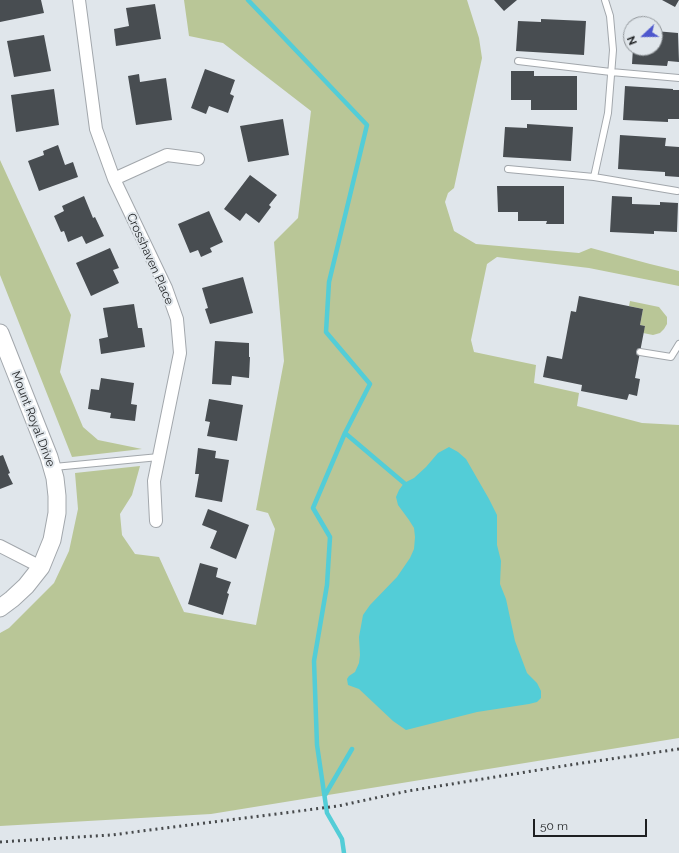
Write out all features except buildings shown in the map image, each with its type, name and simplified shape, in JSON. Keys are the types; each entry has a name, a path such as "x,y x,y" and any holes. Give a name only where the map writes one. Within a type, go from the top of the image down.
{"street":[{"name":"Crosshaven Place","path":"79,0 96,128 114,179 166,288 177,319 180,353 154,481 156,521"},
{"path":"114,179 167,155 198,159"},
{"name":"Mount Royal Drive","path":"0,333 49,457 55,478 57,496 57,513 52,540 41,567 26,586 0,608"},
{"path":"0,546 41,567"}],"lane":[{"path":"594,177 608,113 613,50 610,16 605,0"},
{"path":"518,61 679,78"},
{"path":"508,169 594,177 677,191"},
{"path":"640,352 671,357 679,344"},
{"path":"52,467 159,457"}],"green space":[{"path":"184,0 467,0 479,38 482,58 454,188 448,193 445,202 454,231 476,244 579,253 591,248 679,271 679,286 589,268 497,257 487,264 471,340 474,352 536,365 534,383 579,393 577,406 642,423 679,425 679,738 211,814 0,826 0,633 9,628 54,583 69,551 78,509 75,473 140,466 132,495 120,514 122,535 135,554 159,557 184,612 256,625 275,529 268,513 256,510 284,361 274,242 298,218 311,111 223,43 189,36"},
{"path":"0,160 71,315 60,372 83,427 98,440 142,449 72,457 0,275"},
{"path":"630,301 659,307 667,317 667,324 664,329 660,333 653,335 643,333 645,326 640,325 643,309 629,306"}],"water":[{"path":"449,447 466,459 497,515 497,545 501,561 500,584 506,599 515,641 527,673 537,683 541,691 541,698 537,702 529,704 477,712 406,730 393,721 359,689 348,685 347,679 355,672 359,663 359,637 363,615 370,605 397,577 410,558 414,549 414,528 398,505 396,497 399,490 404,483 414,478 426,467 438,453"}],"waterway":[{"path":"248,0 367,125 329,282 326,332 370,384 345,433 404,483"},
{"path":"344,853 342,839 327,813 317,745 314,661 327,585 330,537 313,508 345,433"},
{"path":"325,795 352,749"}],"railway":[{"path":"0,842 111,835 338,806 408,791 679,749"}]}
